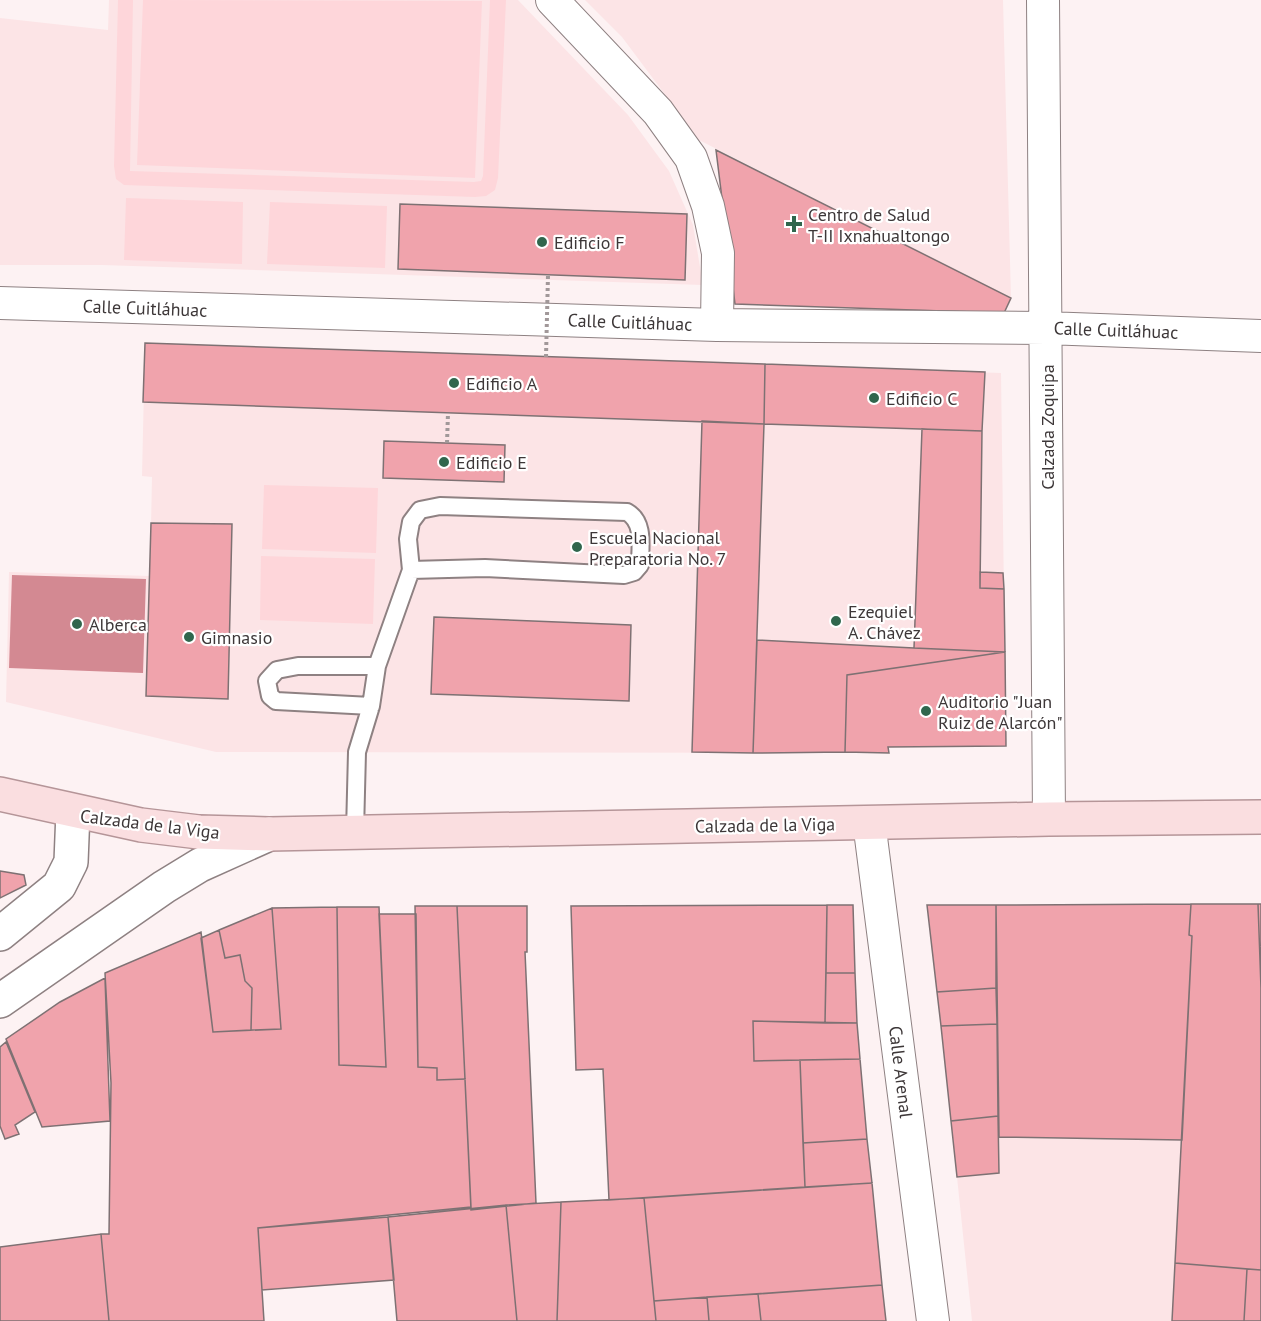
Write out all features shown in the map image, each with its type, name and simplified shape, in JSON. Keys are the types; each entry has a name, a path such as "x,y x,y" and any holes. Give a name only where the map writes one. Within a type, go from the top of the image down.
{"main road":[{"path":"0,794 73,812"},
{"name":"Calzada de la Viga","path":"73,812 141,825 199,832 269,834 1261,817"}],"street":[{"path":"552,0 658,112 691,158 708,206 717,253 717,325"},
{"name":"Calzada Zoquipa","path":"1043,0 1049,819"},
{"name":"Calle Cuitláhuac","path":"0,303 717,325 1046,328 1261,336"},
{"name":"Calzada de la Viga","path":"0,934 59,886 71,862 73,812"},
{"name":"Calle Arenal","path":"869,822 933,1321"},
{"name":"Calzada de la Viga","path":"0,1001 164,887 200,865 269,834"}],"lane":[{"path":"355,832 357,752 370,706 377,666 411,570 408,539 411,522 420,510 440,506 627,512 634,516 639,524 640,565 634,572 624,574 485,568 411,570"},
{"path":"370,706 276,701 270,696 267,681 277,670 298,666 377,666"}],"path":[{"path":"546,357 548,275"},
{"path":"447,443 448,413"}],"shaded area":[{"path":"109,0 518,0 628,115 669,171 693,225 703,285 102,265 0,265 0,18 108,30"},
{"path":"118,0 133,0 130,171 474,182 481,181 483,176 490,0 506,0 498,178 495,190 486,196 475,197 124,185 116,179 114,166"},
{"path":"143,0 482,1 475,178 137,165"},
{"path":"585,0 1003,0 1011,298 699,140 622,37"},
{"path":"126,198 243,202 242,264 124,260"},
{"path":"270,202 387,206 385,268 267,264"},
{"name":"Escuela Nacional Preparatoria No. 7","path":"145,343 1001,373 1006,746 888,747 889,753 216,752 6,702 9,572 150,576 152,477 142,476"},
{"path":"264,485 378,488 376,553 262,549"},
{"path":"261,556 375,559 373,624 260,620"},
{"name":"Alberca","path":"12,575 146,579 143,673 9,668"},
{"path":"999,1137 1182,1140 1172,1321 972,1321 957,1177 999,1173"}],"building":[{"name":"Centro de Salud T-II Ixnahualtongo","path":"716,150 1011,298 1004,313 735,304"},
{"name":"Edificio F","path":"400,204 687,214 685,280 398,269"},
{"name":"Edificio A","path":"145,343 765,364 764,424 143,402"},
{"name":"Edificio C","path":"765,364 985,372 982,431 764,424"},
{"path":"702,421 764,424 753,753 692,752"},
{"path":"922,429 982,431 980,588 1004,589 1005,652 914,648"},
{"name":"Edificio E","path":"384,441 505,445 504,482 383,478"},
{"name":"Gimnasio","path":"151,523 232,524 228,699 146,696"},
{"path":"980,572 1003,573 1004,589 980,588"},
{"path":"434,617 631,625 629,701 431,694"},
{"path":"757,640 1005,652 847,675 845,752 753,753"},
{"name":"Auditorio \"Juan Ruiz de Alarcón\"","path":"1005,652 1006,746 888,747 889,753 845,752 847,675"},
{"path":"0,871 24,875 26,885 0,898"},
{"path":"1191,904 1189,935 1192,936 1182,1140 999,1137 996,905"},
{"path":"1191,904 1258,904 1261,988 1261,1270 1175,1263 1192,936 1189,935"},
{"path":"1258,904 1261,904 1261,988"},
{"path":"827,905 825,1023 753,1021 754,1061 800,1060 805,1187 609,1200 603,1069 576,1070 571,906"},
{"path":"827,905 853,905 855,973 826,973"},
{"path":"927,905 996,905 996,988 937,992"},
{"path":"415,906 457,906 465,1079 437,1080 437,1068 418,1067"},
{"path":"457,906 527,906 527,952 525,952 536,1203 471,1210"},
{"path":"337,907 339,1065 386,1067 379,914 416,914 418,1067 437,1068 437,1080 465,1079 471,1207 258,1228 264,1321 109,1321 101,1234 109,1234 111,1083 105,973 201,932 213,1032 281,1029 272,908"},
{"path":"337,907 379,907 386,1067 339,1065"},
{"path":"272,908 281,1029 251,1030 252,988 245,981 240,955 225,958 219,930"},
{"path":"219,930 225,958 240,955 245,981 252,988 251,1030 213,1032 201,938"},
{"path":"826,973 855,973 857,1023 825,1023"},
{"path":"105,978 110,1121 42,1127 6,1039 60,1002"},
{"path":"996,988 997,1024 941,1026 937,992"},
{"path":"753,1021 857,1023 860,1059 754,1061"},
{"path":"997,1024 998,1116 951,1121 941,1026"},
{"path":"6,1042 35,1112 15,1125 19,1134 5,1139 0,1126 0,1047"},
{"path":"860,1059 867,1139 803,1143 800,1060"},
{"path":"998,1116 999,1173 957,1177 951,1121"},
{"path":"867,1139 872,1183 805,1187 803,1143"},
{"path":"872,1183 882,1285 654,1301 644,1198"},
{"path":"644,1198 656,1321 557,1321 561,1202"},
{"path":"561,1202 557,1321 517,1321 506,1205"},
{"path":"506,1205 517,1321 397,1321 388,1217"},
{"path":"388,1217 394,1280 262,1290 258,1228"},
{"path":"101,1234 109,1321 0,1321 0,1247"},
{"path":"1175,1263 1247,1269 1244,1321 1172,1321"},
{"path":"1247,1269 1261,1270 1261,1321 1244,1321"},
{"path":"882,1285 886,1321 761,1321 758,1294"},
{"path":"758,1294 761,1321 709,1321 707,1297"},
{"path":"707,1297 709,1321 656,1321 654,1301"}],"place":[{"name":"Centro de Salud T-II Ixnahualtongo","path":"794,224"},
{"name":"Edificio F","path":"542,242"},
{"name":"Edificio A","path":"454,383"},
{"name":"Edificio C","path":"874,398"},
{"name":"Edificio E","path":"444,462"},
{"name":"Escuela Nacional Preparatoria No. 7","path":"577,547"},
{"name":"Ezequiel A. Chávez","path":"836,621"},
{"name":"Alberca","path":"77,624"},
{"name":"Gimnasio","path":"189,637"},
{"name":"Auditorio \"Juan Ruiz de Alarcón\"","path":"926,711"}]}
